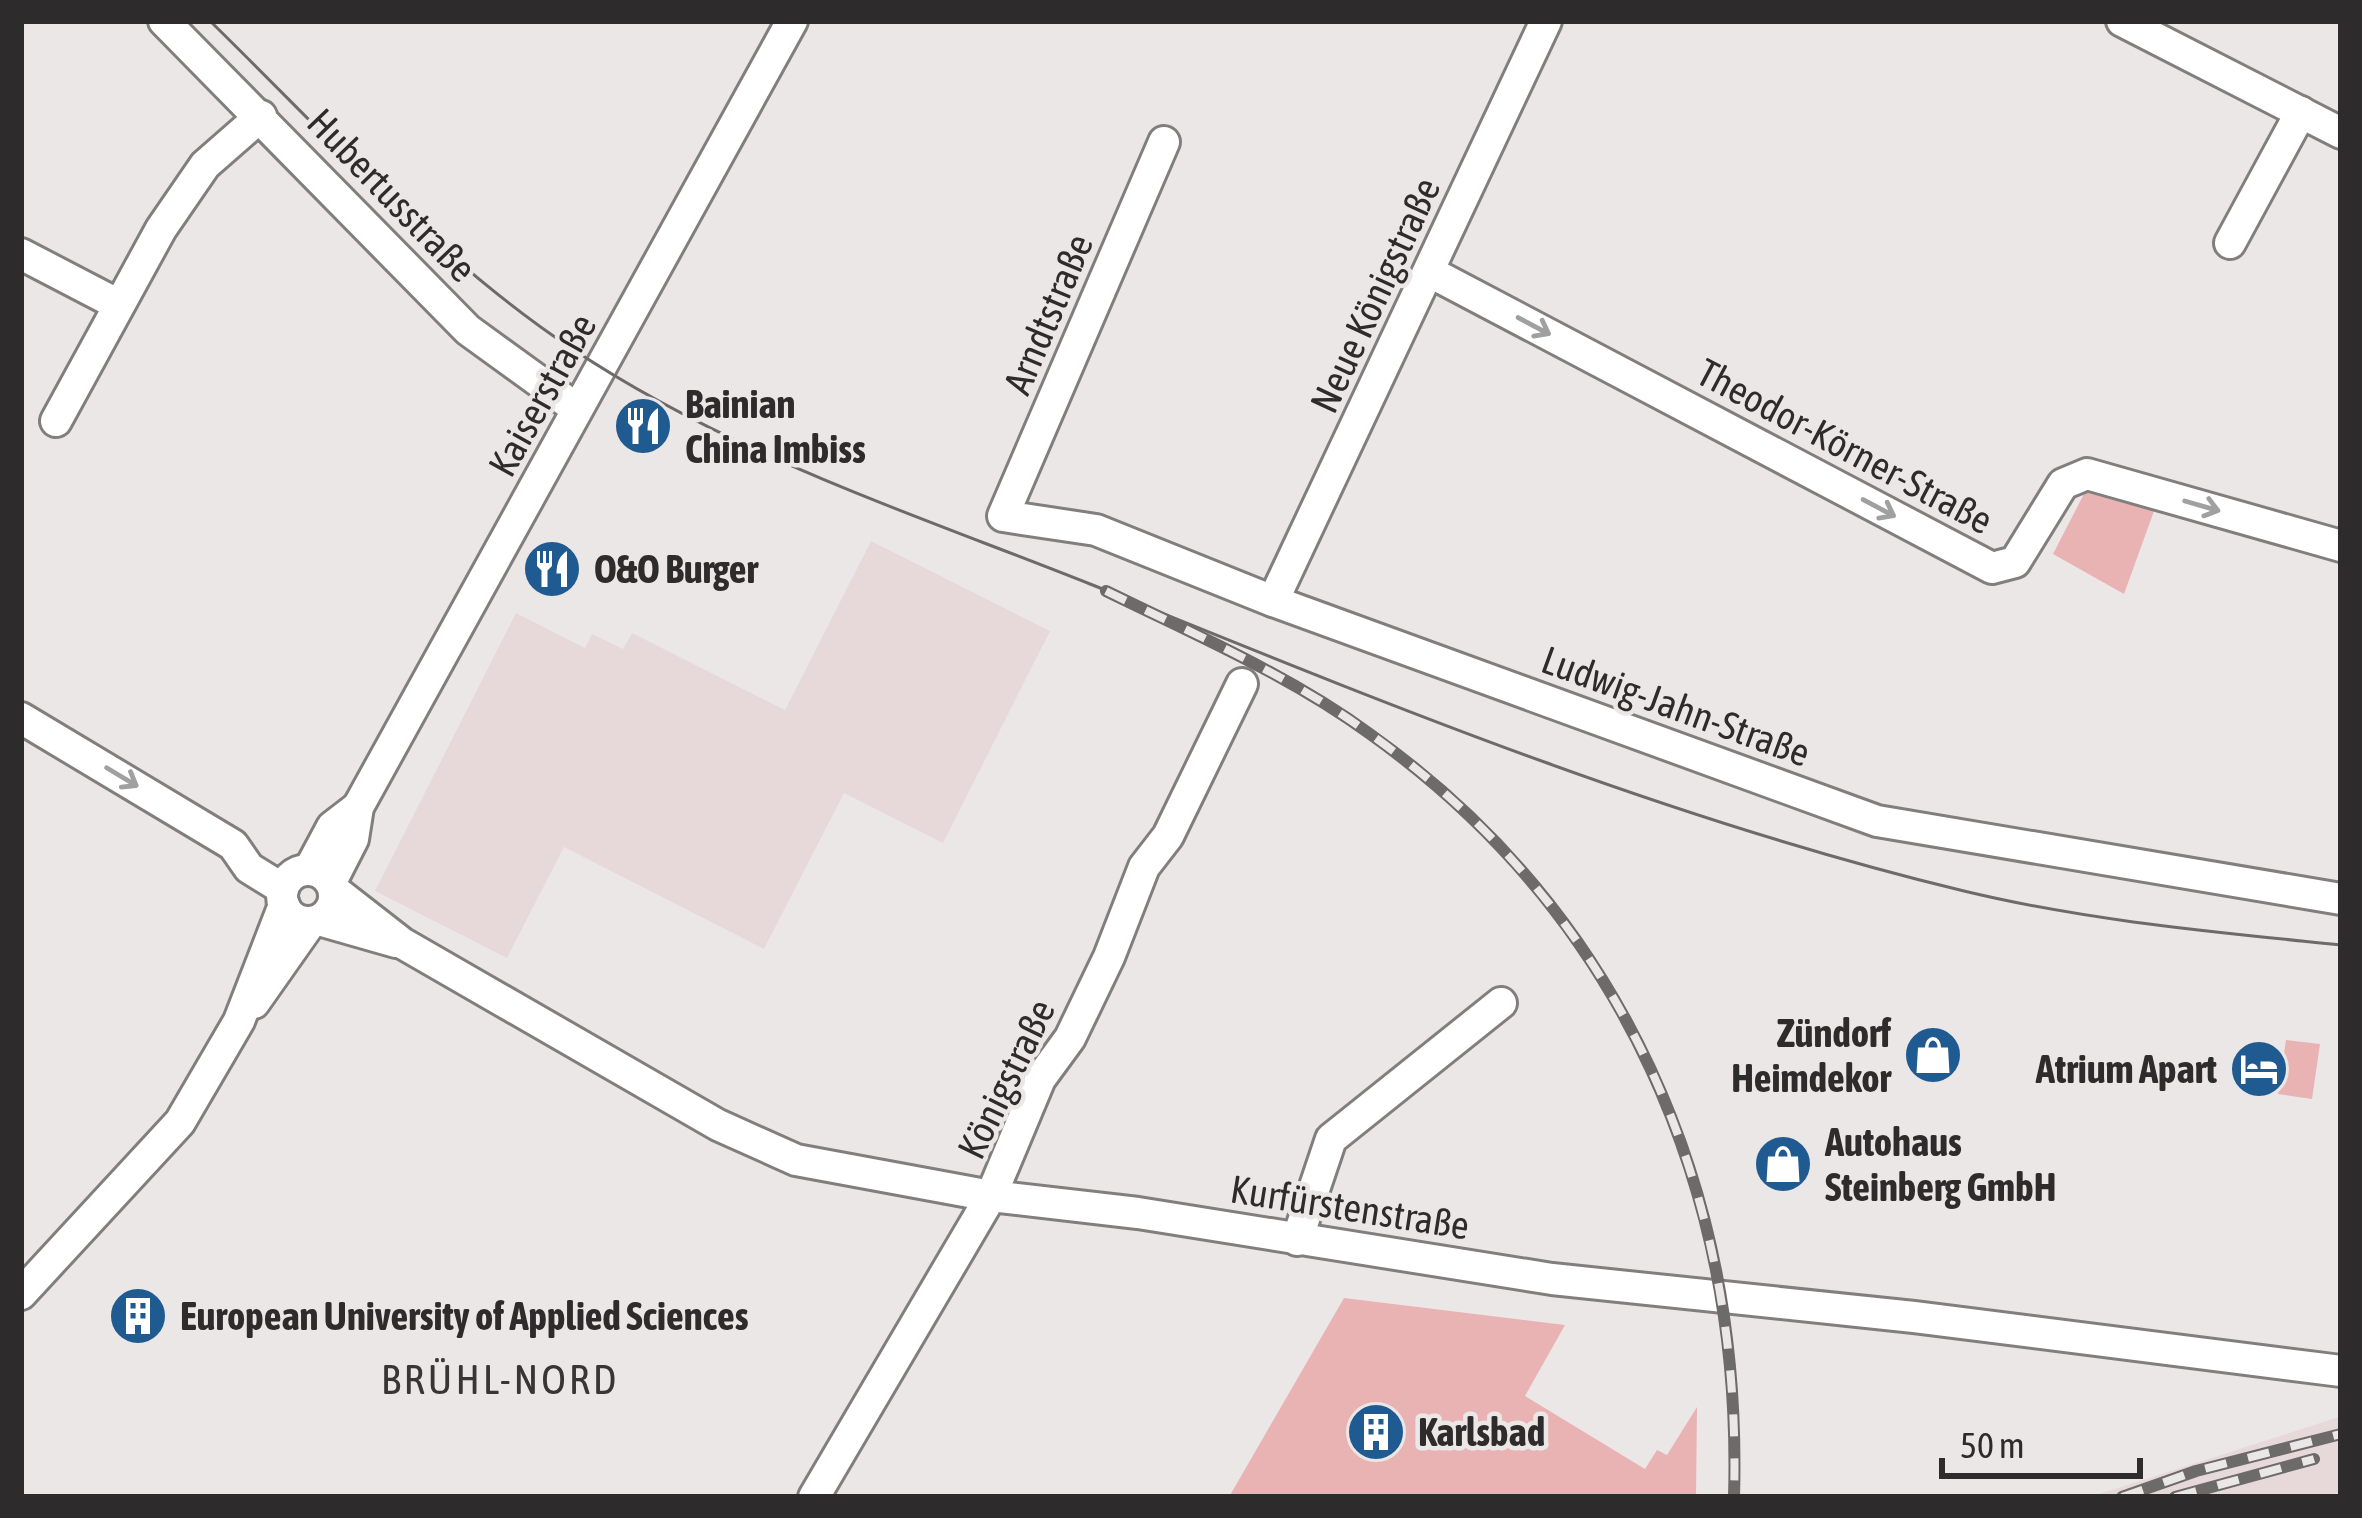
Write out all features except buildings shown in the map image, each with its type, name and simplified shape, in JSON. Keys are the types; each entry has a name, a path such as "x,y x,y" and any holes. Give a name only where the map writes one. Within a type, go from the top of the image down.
{"street":[{"name":"Hubertusstraße","path":"164,21 468,330 577,409"},
{"name":"Kaiserstraße","path":"324,881 332,827 358,806 792,21"},
{"name":"Neue Königstraße","path":"1273,602 1546,21"},
{"path":"2122,21 2339,127"},
{"path":"2230,244 2301,112"},
{"path":"56,422 119,305 206,165 260,116"},
{"name":"Arndtstraße","path":"1003,516 1164,142"},
{"path":"21,254 119,305"},
{"name":"Theodor-Körner-Straße","path":"1430,272 1992,568 2015,562 2063,484 2087,474 2341,545"},
{"name":"Ludwig-Jahn-Straße","path":"1003,516 1096,530 1273,602 1877,820 2341,899"},
{"name":"Königstraße","path":"814,1497 992,1196 1040,1079 1070,1038 1109,957 1144,866 1168,836 1242,684"},
{"path":"21,718 233,845 248,868 283,897 295,919 315,921"},
{"path":"21,1294 161,1146 238,1021 315,921 332,908 324,881 292,875 238,1021"},
{"name":"Kurfürstenstraße","path":"324,881 402,944 718,1125 796,1160 992,1196 1552,1279 1702,1292 2341,1371"},
{"name":"Kurfürstenstraße","path":"315,921 402,944"},
{"path":"1298,1240 1330,1139 1501,1003"}],"shaded area":[{"path":"2085,492 2154,511 2124,594 2053,554"},
{"path":"871,541 1050,631 943,843 844,793 764,949 564,847 507,958 375,891 516,613 585,648 592,634 623,649 632,633 785,710"},
{"path":"2286,1040 2320,1044 2312,1099 2278,1094"},
{"name":"Karlsbad","path":"1344,1298 1565,1325 1525,1396 1645,1469 1657,1450 1667,1455 1697,1407 1696,1497 1229,1497"},
{"path":"2341,1417 2341,1497 2090,1497 2336,1418"}],"tram line":[{"path":"210,21 383,193 522,313 631,386 824,480 1413,713 1740,829 2011,901 2152,924 2341,945"}],"railway":[{"path":"1106,591 1275,674 1370,734 1459,806 1535,886 1599,974 1650,1068 1689,1169 1717,1274 1731,1384 1734,1497"},
{"path":"2122,1497 2196,1471 2341,1434"},
{"path":"2175,1497 2314,1459"}],"place":[{"name":"Bainian China Imbiss","path":"643,426"},
{"name":"O&O Burger","path":"552,569"},
{"name":"Zündorf Heimdekor","path":"1933,1055"},
{"name":"Atrium Apart","path":"2259,1069"},
{"name":"Autohaus Steinberg GmbH","path":"1783,1164"},
{"name":"European University of Applied Sciences","path":"138,1316"},
{"name":"Karlsbad","path":"1376,1432"}],"district":[{"name":"BRÜHL-NORD","path":"500,1379"}]}
